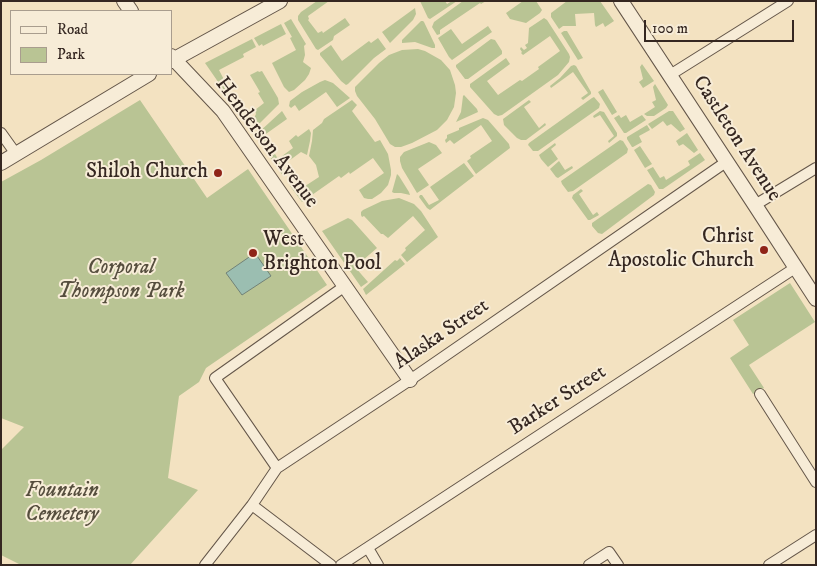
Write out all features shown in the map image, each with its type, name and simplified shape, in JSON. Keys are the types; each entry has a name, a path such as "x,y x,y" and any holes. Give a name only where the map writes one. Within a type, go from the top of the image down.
{"street":[{"path":"172,59 280,1"},
{"name":"Castleton Avenue","path":"621,1 816,299"},
{"path":"670,75 788,1"},
{"name":"Henderson Avenue","path":"172,59 222,111 410,380"},
{"path":"1,163 147,75"},
{"path":"1,133 16,154"},
{"name":"Alaska Street","path":"205,565 252,505 277,468 410,380 726,162"},
{"path":"755,204 816,168"},
{"name":"Barker Street","path":"342,565 795,268"},
{"path":"277,468 215,378 345,286"},
{"path":"760,394 816,482"},
{"path":"252,505 331,565"},
{"path":"769,565 816,535"},
{"path":"368,548 378,565"},
{"path":"588,565 610,552 618,565"}],"green space":[{"path":"317,1 329,1 308,16 308,20 318,33 322,31 323,33 345,18 350,25 318,50 298,20 301,12"},
{"path":"420,1 445,1 447,4 457,1 430,19"},
{"path":"463,1 486,1 480,3 440,30 440,34 437,35 432,27 434,22"},
{"path":"523,1 536,1 542,10 526,23 510,19 506,13"},
{"path":"567,1 600,1 614,21 605,27 603,23 596,27 594,13 575,14 576,26 563,26 559,29 551,17 551,13"},
{"path":"415,8 416,14 413,20 390,43 382,32"},
{"path":"544,18 569,54 569,62 558,75 498,116 470,87 470,84 506,58 510,64 487,81 498,95 539,69 538,67 560,51 550,36 523,55 521,53 521,47 524,50 527,48 525,45 528,43 529,28"},
{"path":"291,19 306,44 304,46 305,55 303,62 311,68 305,80 289,92 284,87 272,63 296,50 290,38 292,37 284,23"},
{"path":"421,21 424,22 435,48 415,42 402,43 402,40"},
{"path":"281,24 286,34 263,46 262,44 259,46 254,38"},
{"path":"488,26 492,32 452,60 438,38 451,29 462,44"},
{"path":"567,31 583,58 578,60 561,33"},
{"path":"378,38 386,49 346,85 320,55 331,45 342,61 369,41 371,43"},
{"path":"252,39 256,47 243,54 244,57 219,70 234,99 232,102 205,63"},
{"path":"491,39 495,40 502,54 468,79 465,79 456,65"},
{"path":"418,49 441,60 450,70 456,93 454,107 447,120 437,130 412,143 395,147 390,144 375,119 357,96 355,87 389,55 402,50"},
{"path":"642,64 654,81 643,88 639,82 643,79 640,67"},
{"path":"574,65 591,92 583,100 581,98 588,93 573,72 551,88 550,86"},
{"path":"262,71 278,98 279,104 252,129 239,113 244,114 252,122 256,114 255,110 264,103 250,75"},
{"path":"325,80 333,83 350,98 337,107 326,92 299,111 295,105 291,108 289,106 290,101 302,92"},
{"path":"655,84 668,105 654,116 647,116 644,114 655,107 652,102 656,100 653,87"},
{"path":"603,89 617,112 612,115 598,92"},
{"path":"464,95 478,112 456,122 461,112"},
{"path":"594,97 600,104 599,108 538,151 533,151 528,145 529,143"},
{"name":"Corporal Thompson Park","path":"140,100 207,198 248,169 327,285 206,368 199,382 179,396 168,478 198,490 130,565 21,565 1,555 1,450 24,427 1,418 1,182"},
{"path":"352,100 357,105 352,111 375,142 380,140 388,154 391,175 388,185 372,199 364,198 359,190 384,173 373,158 350,174 349,172 341,178 339,176 302,202 290,186 294,185 299,190 319,177 316,165 309,156 313,130 324,119"},
{"path":"529,100 531,102 524,107 539,128 545,123 546,125 526,140 521,140 504,125 503,119"},
{"path":"282,111 287,119 263,136 274,151 268,155 258,140 257,135"},
{"path":"600,111 604,112 617,133 617,136 609,143 608,141 614,136 600,115 594,118 593,116"},
{"path":"669,111 673,111 685,129 680,132 671,124 667,126 663,121 652,129 648,124"},
{"path":"619,115 621,118 626,115 630,122 642,115 646,120 624,133 614,118"},
{"path":"483,118 488,120 509,144 510,148 476,174 467,161 471,158 470,156 492,141 481,125 454,144 450,140 446,143 445,140 447,135 459,130 459,128"},
{"path":"647,125 650,130 639,136 642,142 632,147 627,137"},
{"path":"309,129 311,133 307,155 301,152 282,166 286,173 283,176 270,157 275,154 278,159 293,148 289,141 296,135 298,137"},
{"path":"687,133 698,150 694,153 683,144 679,146 676,141"},
{"path":"620,140 623,141 628,149 627,153 573,191 568,192 561,181"},
{"path":"429,142 436,145 442,153 418,169 429,185 417,193 402,168 400,157 404,152"},
{"path":"555,143 556,145 551,149 558,159 548,167 539,155"},
{"path":"640,146 652,164 645,168 634,150"},
{"path":"700,153 705,160 663,189 659,189 647,170 653,167 660,178 664,176 666,180 690,165 688,161"},
{"path":"559,161 565,170 572,166 573,168 558,178 550,169"},
{"path":"464,163 474,176 430,210 427,208 419,197 420,195 429,205 439,200 430,187"},
{"path":"397,174 409,192 410,195 392,192"},
{"path":"648,184 651,185 655,192 654,195 602,234 598,233 592,226 592,223"},
{"path":"581,189 583,191 579,194 593,215 597,212 599,215 590,220 588,220 572,198"},
{"path":"399,198 414,204 421,211 438,237 407,262 401,255 406,250 405,248 425,230 413,216 388,238 361,215 363,210 382,201"},
{"path":"348,218 377,248 355,267 368,282 361,287 322,231"},
{"path":"400,258 405,264 366,295 363,289 395,260 397,261"},
{"path":"790,283 815,322 749,365 764,388 753,394 730,358 749,345 733,320"}],"shaded area":[{"path":"255,253 271,276 242,295 226,273"}],"place":[{"name":"Shiloh Church","path":"218,173"},
{"name":"Christ Apostolic Church","path":"764,250"},
{"name":"West Brighton Pool","path":"253,253"}],"park label":[{"name":"Fountain Cemetery","path":"62,504"}]}
